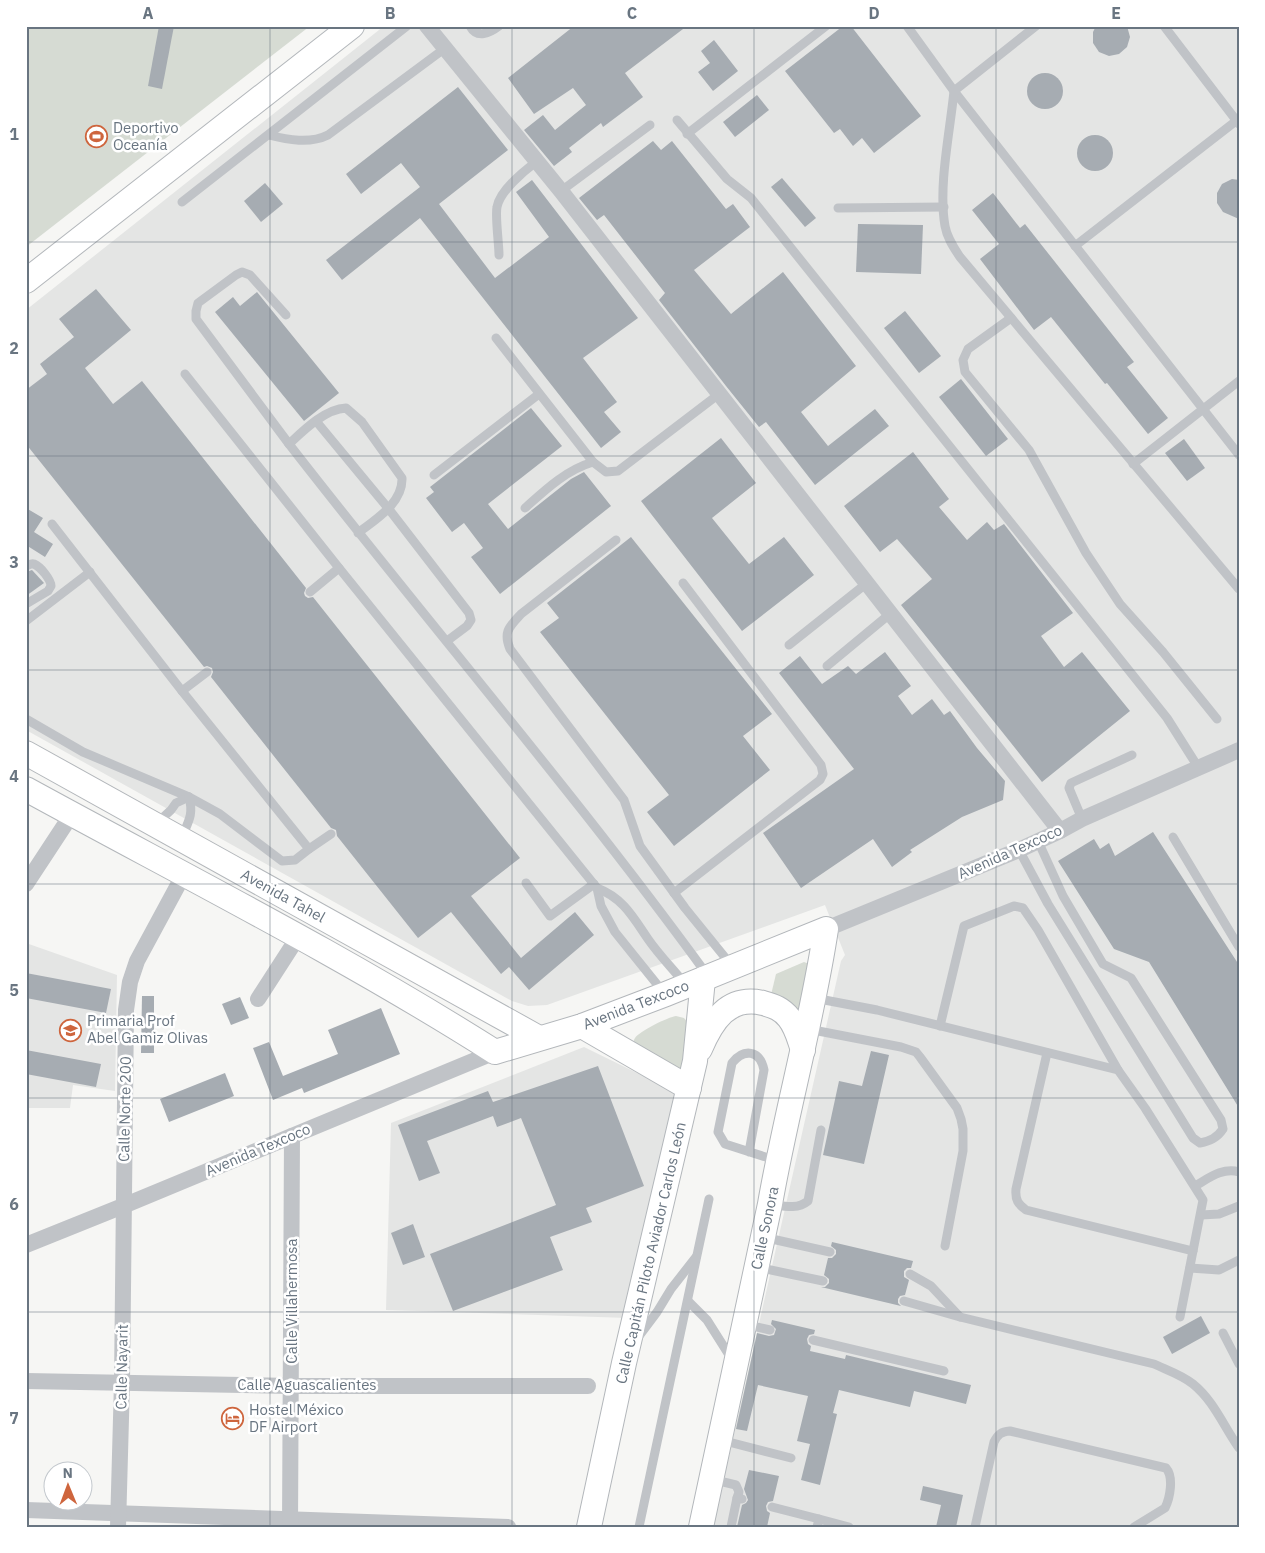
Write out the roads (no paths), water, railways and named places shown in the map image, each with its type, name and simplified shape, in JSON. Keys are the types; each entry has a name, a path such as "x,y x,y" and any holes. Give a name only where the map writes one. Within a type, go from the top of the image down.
{"street":[{"path":"26,281 352,26"},
{"path":"427,26 561,191 1060,831"},
{"name":"Avenida Texcoco","path":"26,1244 123,1206 495,1052 582,1026 691,984 1018,850 1060,831 1082,818 1239,750"},
{"name":"Avenida Tahel","path":"26,753 539,1038"},
{"name":"Avenida Tahel","path":"26,789 298,936 495,1052"},
{"path":"26,884 72,814"},
{"name":"Calle Norte 200","path":"123,1206 126,1010 130,982 137,961 184,874"},
{"name":"Calle Sonora","path":"702,1527 814,998 826,929"},
{"path":"258,999 298,936"},
{"name":"Calle Capitán Piloto Aviador Carlos León","path":"589,1527 624,1363 695,1061 691,984"},
{"path":"695,1061 704,1040 720,1014 730,1006 742,1002 758,1002 772,1005 783,1011 805,1040"},
{"path":"582,1026 689,1088"},
{"name":"Calle Villahermosa","path":"290,1523 292,1136"},
{"name":"Calle Nayarit","path":"118,1520 122,1382 123,1206"},
{"name":"Calle Aguascalientes","path":"26,1381 292,1386 588,1386"},
{"path":"26,1510 118,1520 508,1527"}],"lane":[{"path":"182,202 407,26"},
{"path":"470,26 477,34 492,32 499,26"},
{"path":"687,134 826,26"},
{"path":"907,26 954,91 1239,455"},
{"path":"1036,26 954,91 944,180 945,228 960,258 1239,589"},
{"path":"1075,246 1238,123 1164,26"},
{"path":"269,134 287,140 319,140 328,136 444,49"},
{"path":"677,120 727,179 751,198 1168,718 1198,767"},
{"path":"561,191 650,125"},
{"path":"499,255 497,207 502,197 521,173 536,162"},
{"path":"838,208 944,207"},
{"path":"286,315 250,275 242,272 198,303 196,311 196,319 289,444 669,922 691,984"},
{"path":"1011,318 968,349 963,360 965,372 1029,450 1086,554 1120,604 1163,652 1217,719"},
{"path":"496,338 593,462 606,472 618,471 719,394"},
{"path":"186,374 339,568 595,886 601,906 615,932 691,984"},
{"path":"1133,464 1239,381"},
{"path":"434,475 539,394"},
{"path":"289,444 316,421 337,408 346,408 362,422 402,478 402,487 399,495 388,508 358,533"},
{"path":"316,421 388,508 470,613 471,620 467,626 447,641"},
{"path":"525,508 568,473 580,466 593,462"},
{"path":"52,524 182,691 309,849"},
{"path":"616,540 521,614 510,626 507,640 510,649 624,800 640,846 674,893 732,966"},
{"path":"26,566 35,564 51,581 51,586 48,591 26,604"},
{"path":"310,592 339,568"},
{"path":"26,621 90,572"},
{"path":"674,893 820,780 823,774 820,765 683,583"},
{"path":"789,645 867,583"},
{"path":"827,666 891,613"},
{"path":"182,691 208,672"},
{"path":"26,719 84,752 189,797 220,814 282,861 295,860 331,834"},
{"path":"1082,818 1069,788 1071,783 1132,755"},
{"path":"155,824 176,803 189,797"},
{"path":"181,839 192,813 189,797"},
{"path":"1173,837 1239,947"},
{"path":"1018,850 1048,904 1193,1138 1200,1143 1208,1142 1218,1136 1223,1129 1221,1120 1131,978 1103,964 1063,896 1038,841"},
{"path":"526,883 550,916 595,886"},
{"path":"595,886 610,893 625,907 648,939 691,984"},
{"path":"1048,904 1063,896"},
{"path":"940,1026 964,926 1014,906 1023,908 1038,930 1118,1070 1145,1108 1203,1200 1180,1317"},
{"path":"1090,973 1103,964"},
{"path":"814,998 877,1010 1118,1070"},
{"path":"805,1040 901,1047 916,1052 956,1108 963,1129 963,1152 945,1246"},
{"path":"749,1152 764,1070 759,1056 752,1053 743,1053 732,1063 718,1132 725,1144 749,1152 778,1161"},
{"path":"1047,1053 1016,1189 1017,1202 1026,1210 1033,1212 1193,1251"},
{"path":"770,1204 794,1207 802,1206 808,1201 821,1130"},
{"path":"1195,1186 1222,1171 1239,1172"},
{"path":"639,1527 709,1199"},
{"path":"1201,1215 1223,1213 1239,1206"},
{"path":"763,1237 830,1252"},
{"path":"624,1363 641,1332 697,1255"},
{"path":"1190,1268 1219,1270 1239,1260"},
{"path":"757,1267 823,1282"},
{"path":"910,1274 931,1286 960,1318"},
{"path":"688,1301 707,1320 729,1352 735,1367"},
{"path":"904,1301 960,1318 1154,1364 1193,1384 1208,1400 1238,1445"},
{"path":"744,1324 770,1330"},
{"path":"1223,1333 1239,1364"},
{"path":"813,1340 944,1371"},
{"path":"975,1527 994,1442 1002,1432 1010,1431 1166,1468 1170,1479 1168,1504 1165,1508 1134,1527"},
{"path":"721,1440 790,1458"},
{"path":"711,1479 736,1485 738,1488 740,1499 731,1527"},
{"path":"772,1507 818,1523 848,1527"}],"place":[{"name":"Deportivo Oceanía","path":"97,137"},
{"name":"Primaria Prof Abel Gamiz Olivas","path":"71,1030"},
{"name":"Hostel México DF Airport","path":"233,1419"}]}
